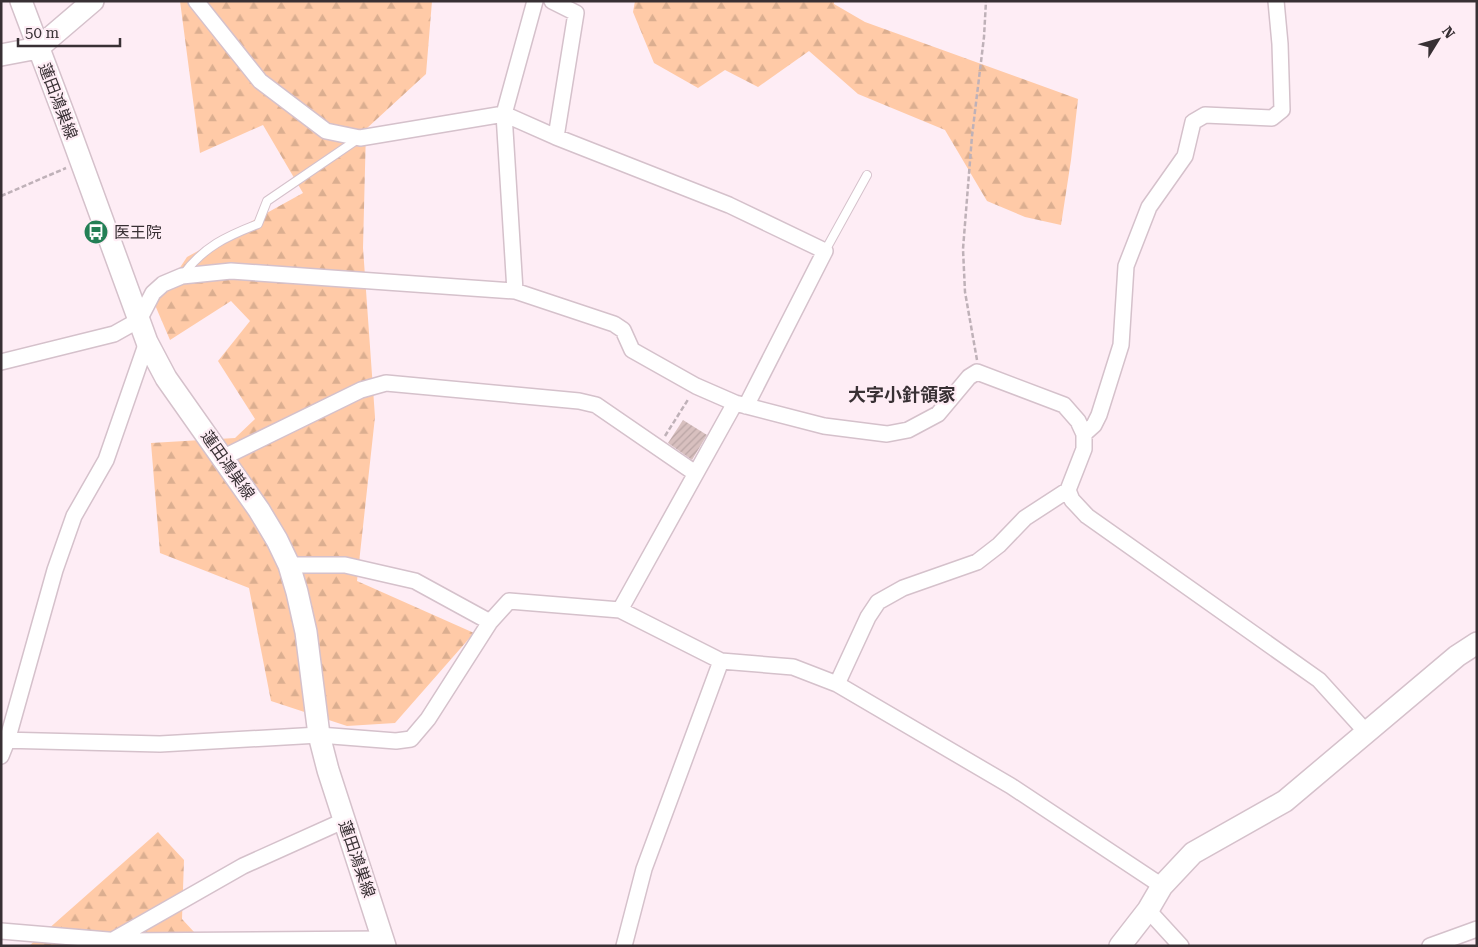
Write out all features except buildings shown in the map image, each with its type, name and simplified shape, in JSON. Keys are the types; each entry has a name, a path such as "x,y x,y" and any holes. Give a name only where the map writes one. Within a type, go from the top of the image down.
{"main road":[{"name":"蓮田鴻巣線","path":"21,1 147,342 166,378 259,510 289,565 306,632 319,735 343,822 384,942"},
{"path":"1,55 38,48 93,1"},
{"path":"1120,946 1148,910 1162,886 1193,853 1285,801 1457,656 1477,643"}],"street":[{"path":"196,1 260,81 326,131 360,138 504,114 556,137 729,205 824,250 740,404 695,473 620,610"},
{"path":"515,291 504,114 535,1"},
{"path":"552,1 576,13 556,137"},
{"path":"1084,434 1094,425 1099,415 1121,345 1126,266 1149,207 1185,156 1193,122 1205,115 1272,118 1282,110 1280,44 1276,1"},
{"path":"1,362 114,334 139,320 153,293 163,284 182,276 231,271 515,291 614,324 623,330 632,350 696,386 740,404 824,426 887,434 908,430 938,414 969,377 977,372 1064,405 1078,421 1084,434 1084,449 1068,490 1025,518 999,545 977,562 904,588 878,602 868,617 837,684"},
{"path":"1,756 4,740 55,570 74,516 106,460 147,342"},
{"path":"222,458 361,390 386,383 580,401 596,405 695,473"},
{"path":"1068,490 1072,500 1087,516 1318,680 1367,733"},
{"path":"289,565 345,565 415,581 490,622"},
{"path":"4,740 160,744 319,735 396,741 412,739 428,718 490,622 509,601 620,610 721,661 793,667 837,684 1011,786 1162,886"},
{"path":"624,946 644,869 721,661"},
{"path":"113,940 242,866 343,822"},
{"path":"1148,910 1181,946"},
{"path":"1430,946 1477,929"},
{"path":"1,931 113,940 384,942"}],"lane":[{"path":"182,276 194,260 227,236 258,224 267,201 360,138"},
{"path":"824,250 867,175"}],"path":[{"path":"977,372 976,351 965,292 963,249 986,1"},
{"path":"1,196 81,162"},
{"path":"658,448 696,386"}],"green space":[{"path":"180,1 432,1 426,74 366,129 363,248 375,417 357,581 474,633 395,723 347,726 271,701 249,588 160,553 151,443 235,438 255,419 218,361 250,321 231,301 170,340 155,305 187,257 303,193 263,125 200,153"},
{"path":"635,1 834,1 834,4 865,22 1078,99 1061,225 1025,217 987,201 945,130 858,94 809,51 758,87 725,70 698,88 654,63 633,12"},
{"path":"158,832 184,860 182,919 207,946 29,946"}],"place":[{"name":"医王院","path":"96,232"}],"district":[{"name":"大字小針領家","path":"902,394"}]}
